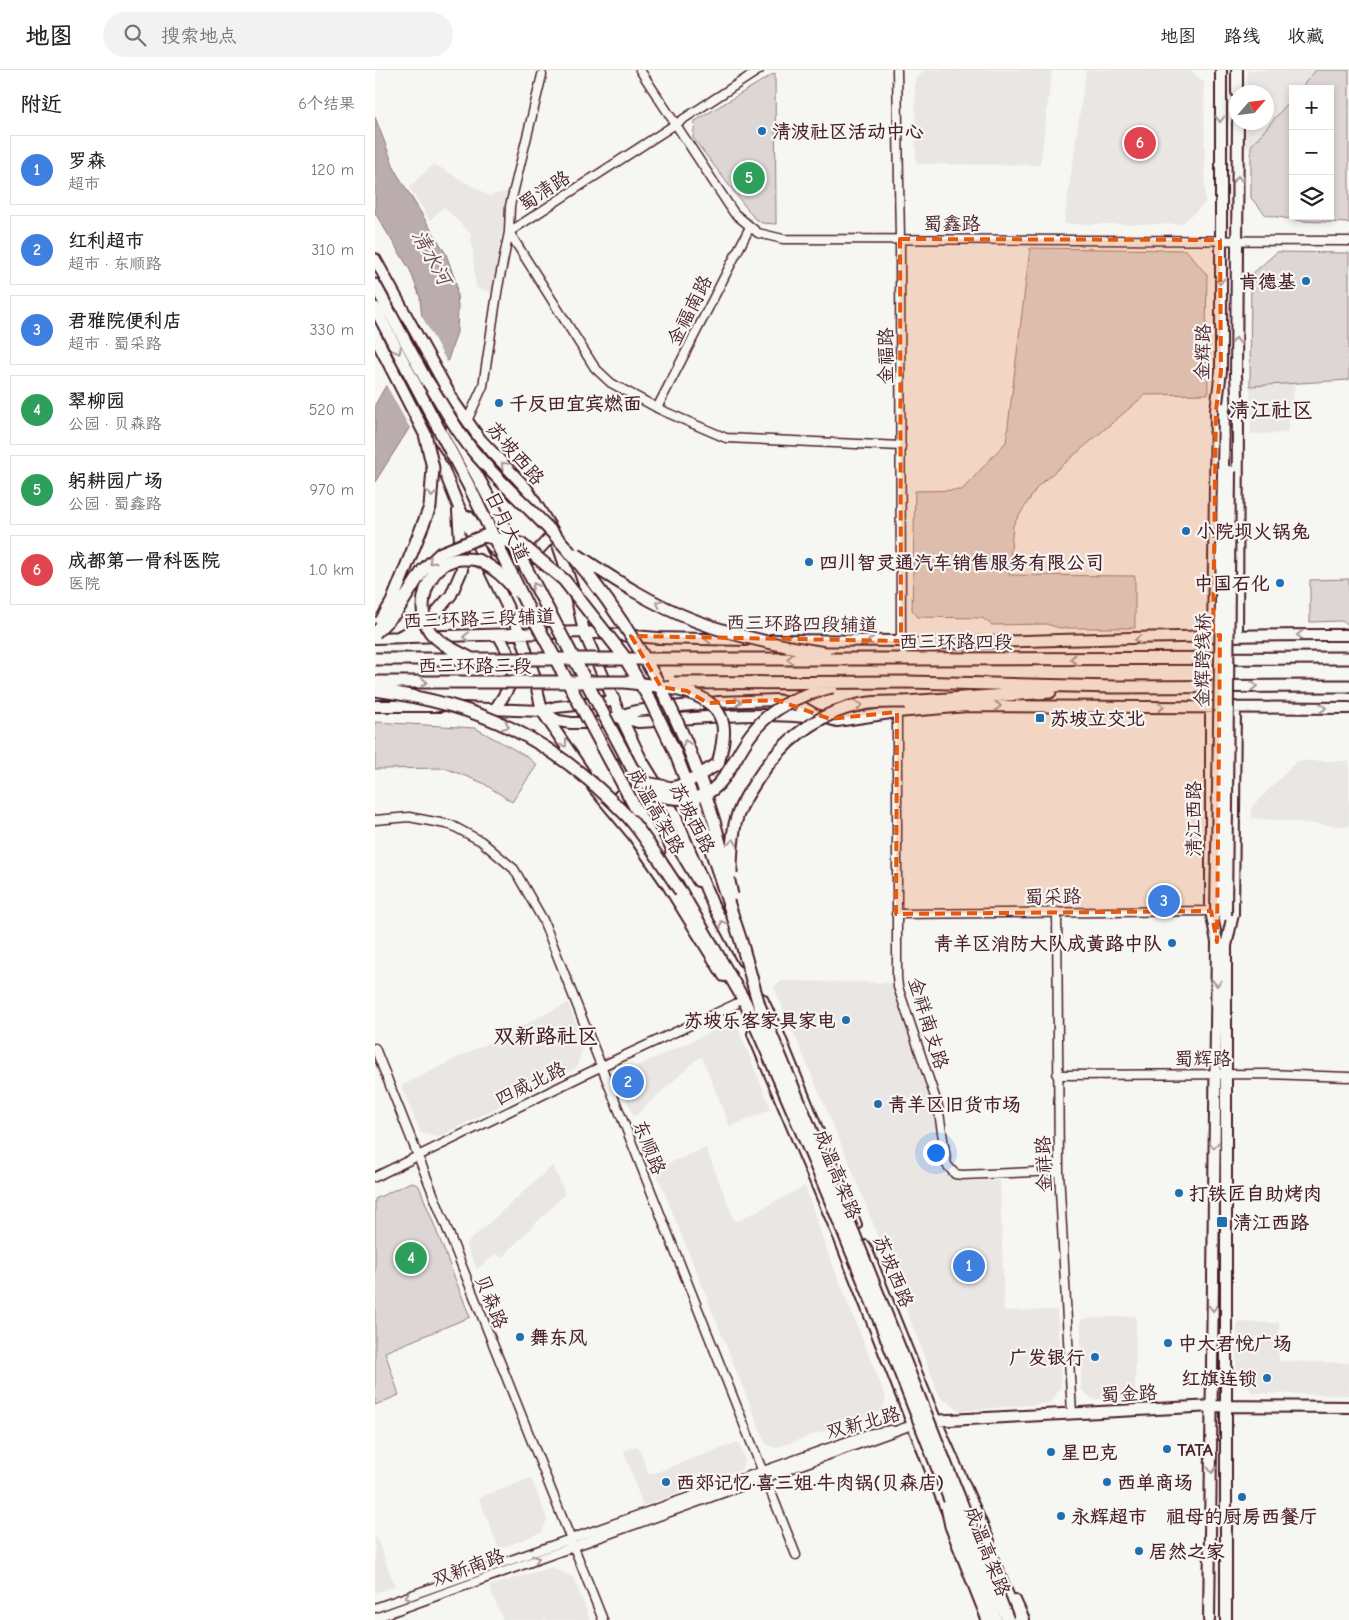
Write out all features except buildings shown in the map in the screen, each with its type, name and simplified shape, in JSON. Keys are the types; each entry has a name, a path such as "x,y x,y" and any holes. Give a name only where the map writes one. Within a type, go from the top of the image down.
{"highway":[{"path":"375,285 631,768 646,783 672,788 683,786 718,764 724,736 723,724 715,708 687,690 624,682"},
{"name":"日月大道","path":"375,308 471,490 527,606 609,760"},
{"path":"375,336 425,434 433,468 430,507 392,602 375,628"},
{"path":"428,382 472,450 567,548 599,588 654,671 681,730 701,782 731,890 741,941"},
{"path":"375,633 397,611 423,570 441,553 484,536 521,544 564,580 593,614 623,655 650,700 675,752 700,817 741,941"},
{"path":"567,548 623,585 695,620 774,645 857,658"},
{"path":"474,660 446,646 430,632 423,615 423,594 431,578 442,564 459,558 479,560 508,581 527,606"},
{"name":"西三环路四段","path":"563,659 1349,658"},
{"name":"西三环路三段","path":"375,659 563,659"},
{"name":"西三环路三段","path":"375,682 624,682"},
{"path":"624,682 908,682 1113,687 1349,686"},
{"path":"609,760 639,789 651,794 675,800 705,796 725,778 746,740 771,713 797,697 846,683"},
{"path":"731,890 731,855 735,823 743,801 764,769 783,746 802,731 843,709 864,703 905,702 1113,687"},
{"path":"375,690 415,696 467,709 533,738 570,763 629,818 681,892"},
{"name":"成温高架路","path":"609,760 681,892 745,1002 782,1084 938,1469 996,1620"},
{"name":"成温高架路","path":"741,941 759,1005 854,1234 1008,1620"},
{"path":"938,1469 951,1526 990,1620"},
{"path":"956,1489 986,1544 1018,1620"}],"main road":[{"name":"金辉路","path":"1213,636 1216,410 1221,371 1221,70"},
{"path":"1237,70 1237,85"},
{"name":"金辉路","path":"1237,635 1238,416 1236,375 1238,130"},
{"path":"1220,143 1238,143"},
{"name":"苏坡西路","path":"375,259 444,384 467,421 479,439 527,489 554,533 578,604 585,632 621,717 641,759 674,813 712,903 779,1033 935,1419 1024,1620"},
{"name":"苏坡西路","path":"375,348 417,426 443,468 457,503 521,635 535,675 542,711 599,796 633,835 669,887 740,1002 839,1237 990,1620"},
{"path":"1221,371 1227,411"},
{"path":"1227,411 1236,375"},
{"name":"金辉跨线桥","path":"1218,913 1227,411"},
{"path":"457,503 496,551 517,565 530,559 554,533"},
{"path":"395,638 425,626 451,595 462,570 457,503"},
{"name":"西三环路四段辅道","path":"585,632 703,639 901,641 912,644 1151,639 1237,635 1349,635"},
{"name":"西三环路三段辅道","path":"375,638 499,636 585,632"},
{"path":"495,709 510,688 513,675 512,661 499,636"},
{"path":"375,706 429,706 542,711 556,707 607,702 614,699"},
{"path":"542,711 558,721 596,723 645,710 719,702 777,700 802,707 816,715 837,722 897,712 967,706 1349,708"},
{"name":"清江西路","path":"1211,707 1218,913"},
{"path":"1209,1620 1213,1406 1215,1074 1221,944 1233,914 1235,707"},
{"path":"621,717 638,722 794,714 830,719"},
{"path":"615,815 615,802 626,791 640,792 648,798 712,903"},
{"path":"1218,913 1227,1074 1225,1620"},
{"name":"蜀金路","path":"912,1425 935,1419 1213,1406 1349,1407"}],"street":[{"name":"蜀鑫路","path":"640,70 734,213 758,233 783,239 1349,241"},
{"name":"蜀清路","path":"467,421 483,386 498,287 509,232 759,70"},
{"name":"金福路","path":"897,70 900,239 901,641"},
{"path":"542,75 510,206 509,232 595,368 611,383 657,408 725,438 901,446"},
{"name":"金福南路","path":"657,408 750,226"},
{"name":"金祥南支路","path":"897,712 896,914 898,987 938,1106 947,1165 955,1174 962,1175 1059,1171"},
{"name":"东顺路","path":"375,820 409,817 451,825 481,841 514,870 543,920 796,1555"},
{"name":"金祥路","path":"1057,912 1059,1171 1072,1414"},
{"name":"蜀采路","path":"896,914 1218,913"},
{"name":"四威北路","path":"375,1177 600,1067 740,1002"},
{"name":"贝森路","path":"375,1048 416,1157 603,1620"},
{"name":"蜀辉路","path":"1057,1075 1227,1074 1349,1076"},
{"name":"双新北路","path":"571,1543 764,1474 912,1425"},
{"path":"375,1608 571,1543"},
{"name":"双新南路","path":"375,1618 571,1543"}],"highlighted area":[{"path":"900,239 1220,240 1221,371 1216,410 1213,636 1220,635 1217,942 1211,911 896,914 897,712 830,719 777,700 708,703 687,691 661,687 631,636 901,641"}],"shaded area":[{"path":"925,70 1052,70 1040,165 916,164 915,79"},
{"path":"1086,70 1190,70 1204,83 1205,203 1182,224 1064,224"},
{"path":"1247,70 1316,70 1303,85 1289,85 1289,102 1274,119 1274,85 1247,85"},
{"path":"1316,70 1349,70 1349,223 1296,220 1334,220 1334,85 1303,85"},
{"path":"775,73 776,224 762,223 754,218 693,138 695,121"},
{"path":"1289,102 1289,219 1266,215 1251,198 1251,146 1265,130 1274,130 1274,119"},
{"path":"1246,130 1265,130 1251,146 1246,147"},
{"path":"434,164 489,196 509,191 492,292 476,288 471,234 444,207 430,220 409,187"},
{"path":"1030,248 1186,250 1207,275 1208,394 1145,395 1038,486 1013,525 1009,575 1135,576 1135,628 1060,628 1046,624 992,625 982,618 918,617 912,610 915,491 962,490 1006,442"},
{"path":"1277,252 1349,253 1349,380 1250,386 1251,275"},
{"path":"1295,383 1287,433 1251,434 1250,386"},
{"path":"1349,579 1349,624 1341,621 1310,622 1310,580"},
{"path":"375,722 475,728 526,756 537,765 512,802 483,783 445,768 375,769"},
{"path":"1297,761 1349,761 1349,827 1252,818 1251,808"},
{"path":"782,981 891,983 935,1116 941,1165 946,1174 960,1181 1000,1181 1004,1311 1057,1310 1061,1386 1051,1403 960,1411 940,1397 851,1167 774,987"},
{"path":"568,1003 584,1045 576,1068 438,1137 421,1133 401,1086"},
{"path":"735,1021 771,1109 730,1127 702,1057 696,1060 634,1117 621,1087 624,1072"},
{"path":"706,1148 734,1220 738,1221 805,1186 826,1248 886,1398 882,1411 775,1448 766,1444 655,1169"},
{"path":"553,1165 565,1194 501,1258 496,1254 477,1269 466,1244"},
{"path":"411,1182 419,1186 470,1317 385,1352 399,1395 375,1405 375,1199"},
{"path":"1136,1316 1135,1398 1093,1399 1081,1389 1081,1319"},
{"path":"1237,1322 1279,1323 1279,1361 1349,1363 1349,1395 1253,1393 1236,1372"},
{"path":"738,1442 745,1460 741,1470 643,1506 624,1451 638,1446 649,1475"},
{"path":"531,1478 547,1519 542,1532 499,1549 479,1498"},
{"path":"375,1534 395,1586 375,1593"},
{"path":"552,1567 574,1578 590,1620 503,1620 489,1586"}],"water":[{"name":"清水河","path":"375,117 396,172 446,254 456,283 458,307 457,332 448,360 408,430 375,482 375,405 422,321 420,297 410,270 375,213"}],"pier":[{"path":"419,311 448,364 411,430 385,383 420,321"}],"place":[{"name":"清波社区活动中心","path":"762,131"},
{"name":"成都第一骨科医院","path":"1140,143"},
{"name":"躬耕园广场","path":"749,178"},
{"name":"肯德基","path":"1306,281"},
{"name":"千反田宜宾燃面","path":"499,403"},
{"name":"小院坝火锅兔","path":"1186,531"},
{"name":"四川智灵通汽车销售服务有限公司","path":"809,562"},
{"name":"中国石化","path":"1280,583"},
{"name":"苏坡立交北","path":"1040,718"},
{"name":"君雅院便利店","path":"1164,901"},
{"name":"青羊区消防大队成黄路中队","path":"1172,943"},
{"name":"苏坡乐客家具家电","path":"846,1020"},
{"name":"红利超市","path":"628,1082"},
{"name":"青羊区旧货市场","path":"878,1104"},
{"name":"打铁匠自助烤肉","path":"1179,1193"},
{"name":"清江西路","path":"1222,1222"},
{"name":"翠柳园","path":"411,1258"},
{"name":"罗森","path":"969,1266"},
{"name":"舞东风","path":"520,1337"},
{"name":"中大君悦广场","path":"1168,1343"},
{"name":"广发银行","path":"1095,1357"},
{"name":"红旗连锁","path":"1267,1378"},
{"name":"TATA","path":"1167,1449"},
{"name":"星巴克","path":"1051,1452"},
{"name":"西郊记忆·喜三姐·牛肉锅(贝森店)","path":"666,1482"},
{"name":"西单商场","path":"1107,1482"},
{"name":"祖母的厨房西餐厅","path":"1242,1497"},
{"name":"永辉超市","path":"1061,1516"},
{"name":"居然之家","path":"1139,1551"}],"district":[{"name":"清江社区","path":"1271,410"},
{"name":"双新路社区","path":"546,1036"}]}
